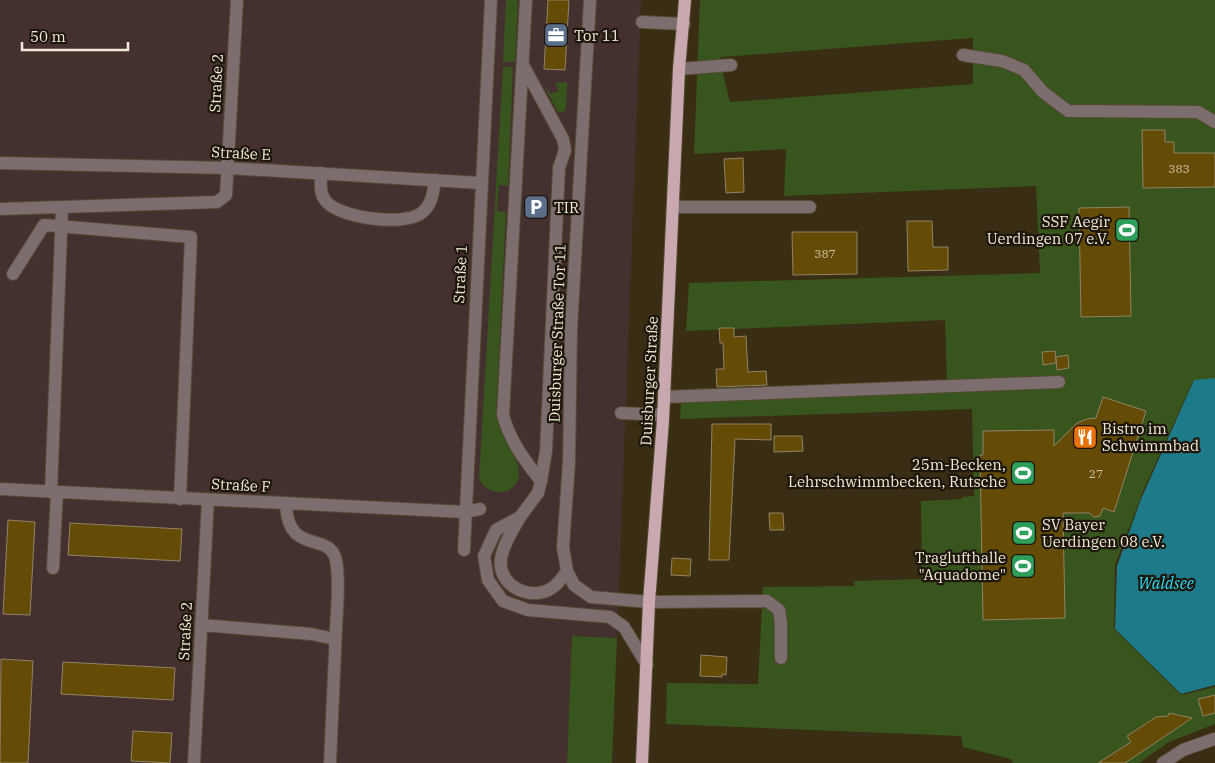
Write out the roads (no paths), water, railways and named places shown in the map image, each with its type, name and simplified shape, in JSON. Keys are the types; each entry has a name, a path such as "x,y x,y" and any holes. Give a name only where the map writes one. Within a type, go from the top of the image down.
{"main road":[{"name":"Duisburger Straße","path":"642,763 649,602 664,415 679,69 685,0"}],"street":[{"name":"Straße 2","path":"62,208 217,202 226,195 237,0"},
{"name":"Straße 1","path":"464,550 480,183 491,0"},
{"path":"526,0 504,415 506,428 522,458 541,481"},
{"name":"Duisburger Straße Tor 11","path":"590,0 571,330 564,547 567,571 574,585 581,592 591,597 649,602 767,601 779,610 781,658"},
{"path":"642,22 684,24"},
{"path":"963,55 1002,61 1024,70 1043,92 1068,111 1198,112 1215,122"},
{"path":"523,65 563,139 564,150 559,168 546,450 538,493 520,517 504,548 501,561 504,576 512,587 525,593 539,594 552,588 567,571"},
{"path":"679,69 731,65"},
{"name":"Straße E","path":"0,163 227,168 480,183"},
{"path":"321,173 322,194 325,200 338,211 344,214 394,219 410,218 425,210 433,194 435,180"},
{"path":"674,207 810,207"},
{"path":"0,209 62,208 53,568"},
{"path":"14,274 44,225 191,238 180,499"},
{"path":"664,397 1059,382"},
{"path":"621,413 664,415"},
{"name":"Straße F","path":"0,489 465,512 480,510"},
{"name":"Straße 2","path":"194,763 208,500"},
{"path":"286,504 287,518 291,529 306,541 325,545 333,552 336,561 330,763"},
{"path":"520,517 496,530 484,556 488,580 503,601 528,610 610,617 624,627 647,665"},
{"path":"201,625 312,634 335,639"},
{"path":"1163,763 1182,750 1214,739"}],"water":[{"name":"Waldsee","path":"1215,378 1215,685 1181,694 1115,629 1117,566 1141,499 1194,380"}],"place":[{"name":"Tor 11","path":"556,35"},
{"name":"TIR","path":"536,207"},
{"name":"SSF Aegir Uerdingen 07 e.V.","path":"1127,230"},
{"name":"Bistro im Schwimmbad","path":"1085,437"},
{"name":"25m-Becken, Lehrschwimmbecken, Rutsche","path":"1023,473"},
{"name":"SV Bayer Uerdingen 08 e.V.","path":"1024,533"},
{"name":"Traglufthalle \"Aquadome\"","path":"1023,566"}]}
